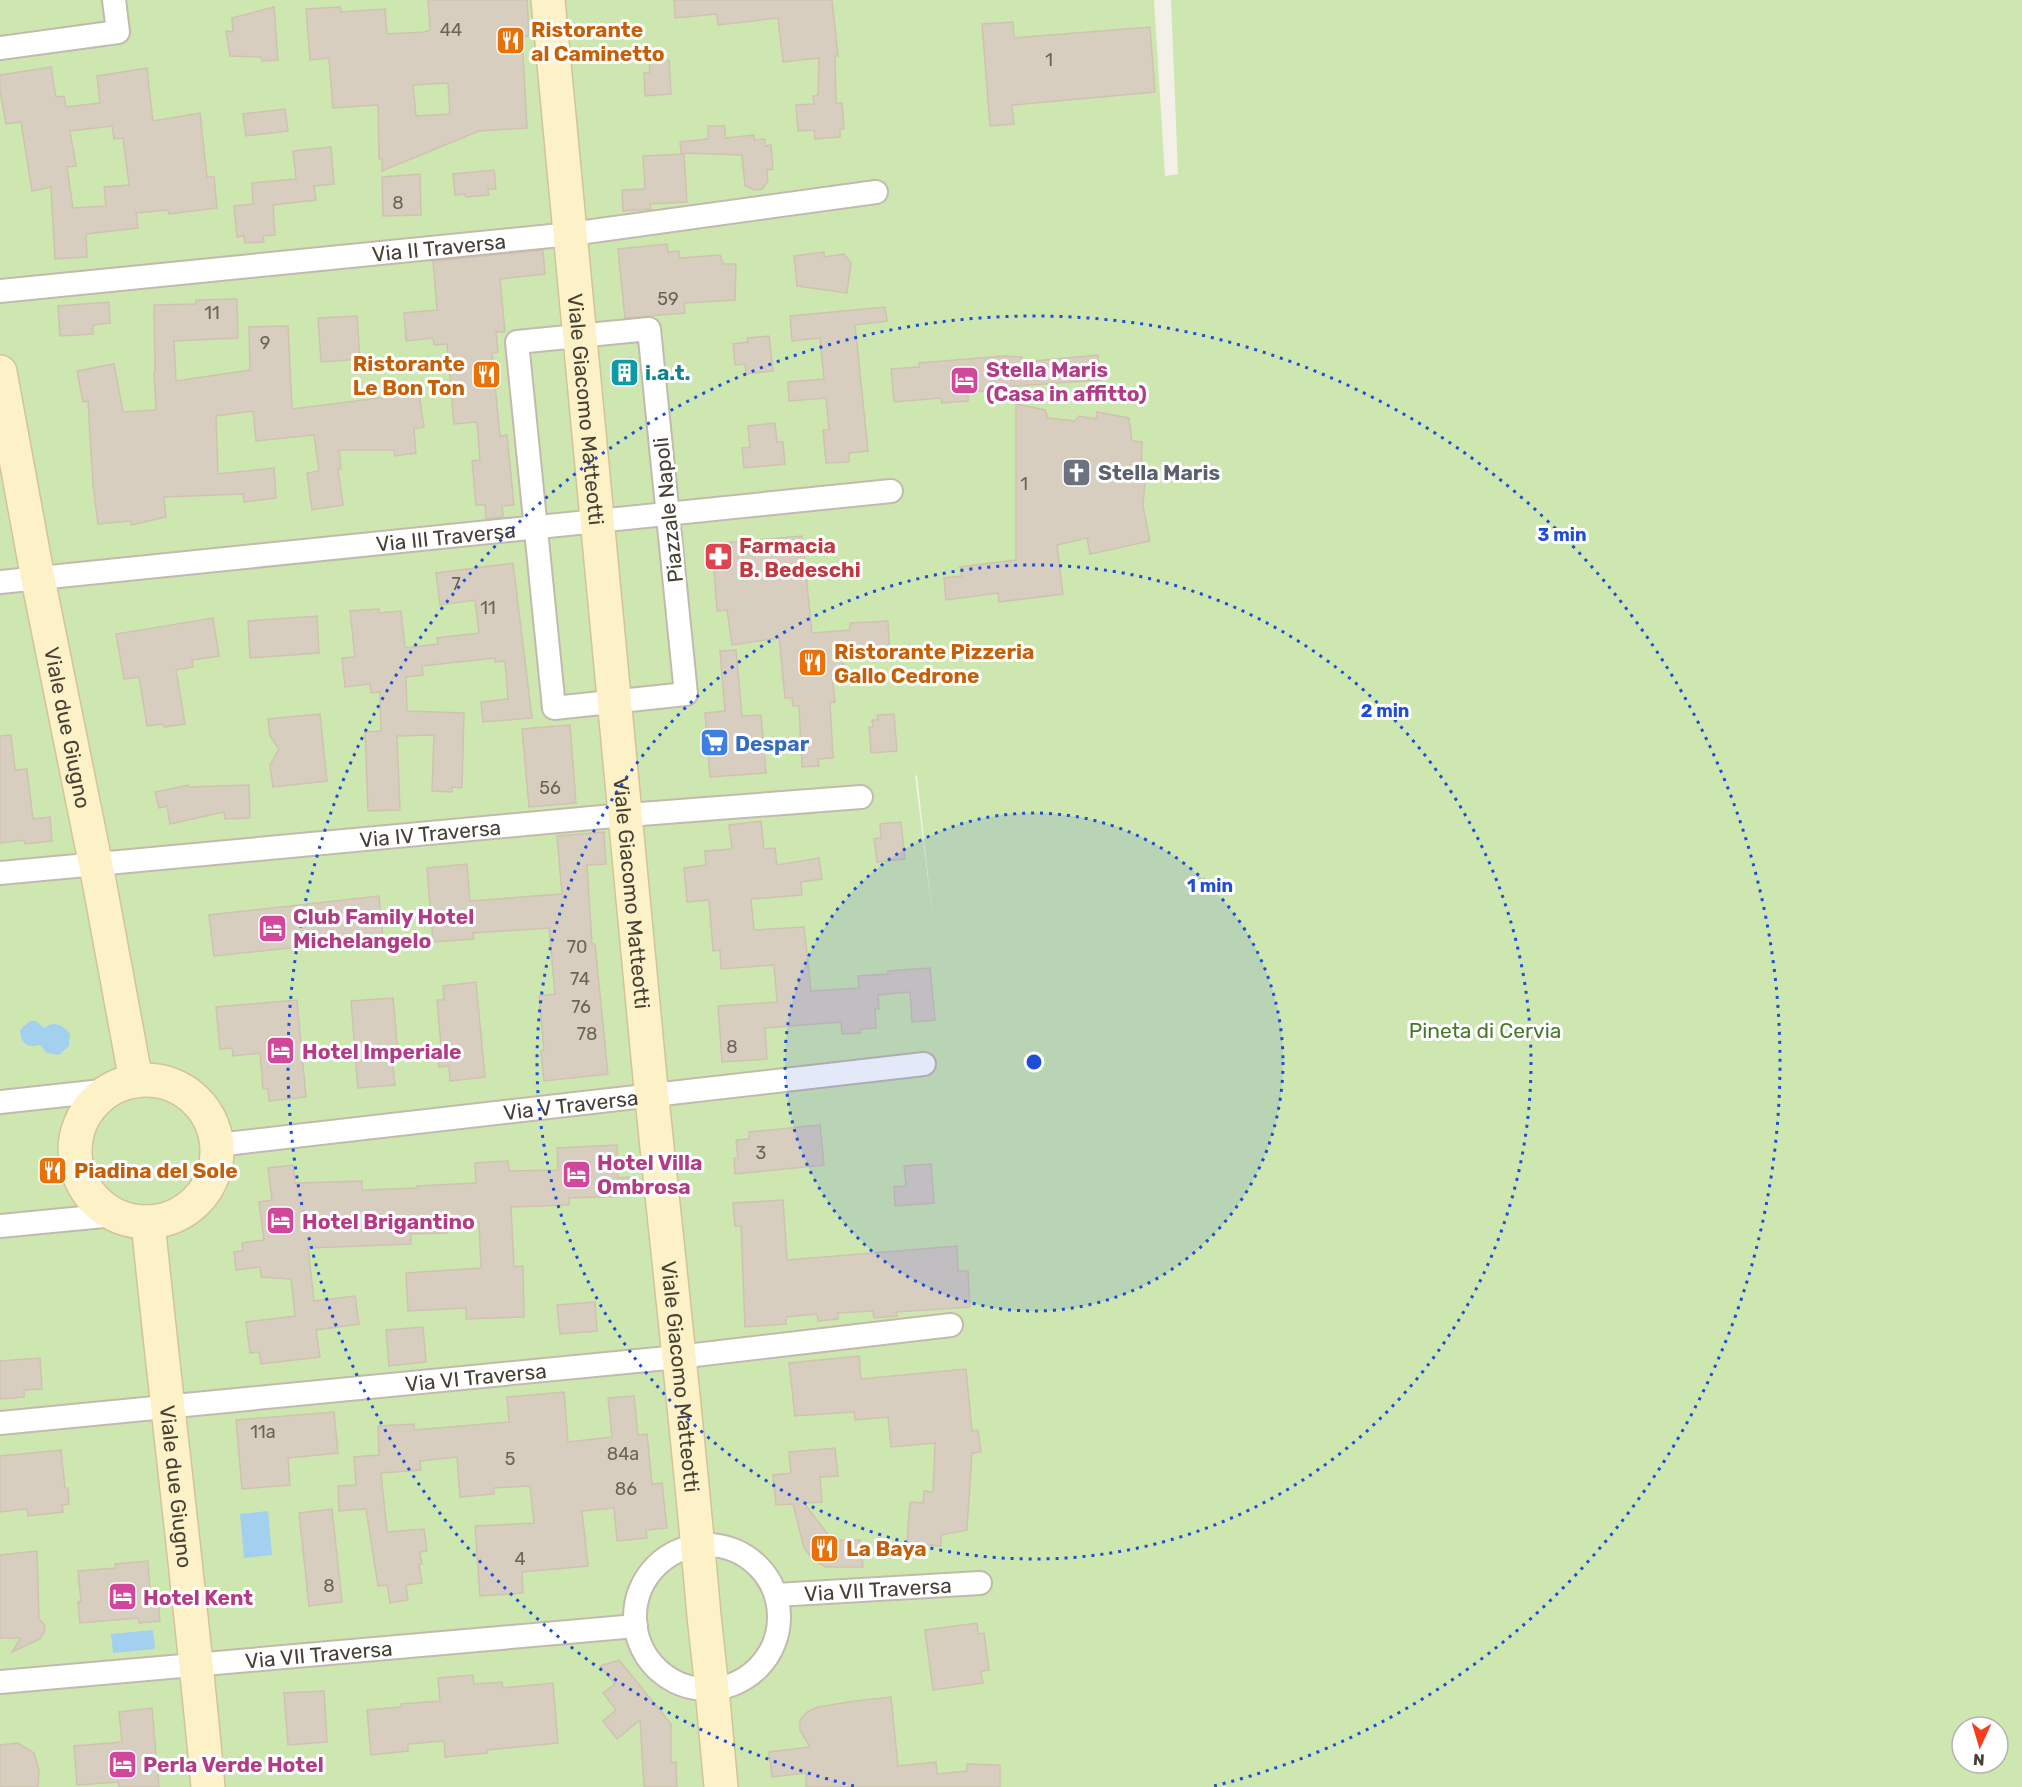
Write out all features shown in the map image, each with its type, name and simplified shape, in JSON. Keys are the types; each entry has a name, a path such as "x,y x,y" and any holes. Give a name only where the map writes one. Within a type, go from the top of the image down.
{"street":[{"path":"0,48 118,32 114,0"},
{"name":"Viale Giacomo Matteotti","path":"548,0 571,234 595,521 721,1787"},
{"name":"Via II Traversa","path":"0,291 571,234 876,192"},
{"name":"Piazzale Napoli","path":"649,329 668,513 686,694 554,708 517,342 649,329"},
{"name":"Viale due Giugno","path":"0,372 38,579 95,864 124,1086"},
{"name":"Via III Traversa","path":"0,582 891,491"},
{"name":"Via IV Traversa","path":"0,873 625,815 861,797"},
{"name":"Via V Traversa","path":"217,1145 924,1064"},
{"path":"0,1102 153,1081 169,1084 184,1091 207,1114 214,1129 217,1145 215,1168 206,1189 199,1198 191,1206 171,1218 148,1222 131,1221 114,1215 88,1193 80,1178 75,1144 79,1128 87,1113 98,1100 124,1086"},
{"path":"0,1227 114,1215"},
{"name":"Viale due Giugno","path":"148,1222 197,1665 208,1787"},
{"name":"Via VI Traversa","path":"0,1423 678,1357 951,1325"},
{"path":"698,1546 714,1546 731,1549 746,1556 769,1580 776,1595 779,1617 776,1638 767,1657 752,1673 733,1684 712,1689 691,1687 670,1679 653,1665 642,1647 636,1626 635,1610 639,1594 645,1580 655,1567 682,1550 698,1546"},
{"name":"Via VII Traversa","path":"776,1595 980,1583"},
{"name":"Via VII Traversa","path":"0,1682 636,1626"}],"green space":[{"name":"Pineta di Cervia","path":"0,0 1154,0 1165,176 1178,174 1171,0 2022,0 2022,1787 0,1787","holes":["917,775 933,920 915,776"]}],"water":[{"path":"30,1021 36,1021 44,1028 51,1024 61,1026 70,1034 69,1046 59,1055 47,1053 40,1045 26,1044 23,1042 20,1030"},
{"path":"268,1511 272,1555 244,1558 240,1514"},
{"path":"153,1630 155,1649 113,1653 111,1634"}],"building":[{"path":"428,0 527,0 529,36 522,37 527,128 479,131 382,171 382,159 379,159 378,105 333,108 329,58 310,60 306,9 340,7 341,12 385,9 387,34 430,30","holes":["448,83 450,114 416,116 413,85"]},
{"path":"674,0 832,0 838,56 835,56 836,103 842,103 844,129 840,129 840,137 815,139 814,130 798,131 796,105 814,104 813,96 818,95 819,58 783,62 778,18 718,25 717,14 675,18"},
{"path":"274,7 278,60 262,61 261,57 230,56 226,31 233,32 232,18"},
{"path":"1013,22 1014,38 1150,27 1155,92 1012,105 1014,124 990,126 982,24"},
{"path":"669,60 671,94 645,96 644,73 650,72 649,61"},
{"path":"51,67 56,97 64,96 66,107 100,103 97,76 147,68 153,121 200,113 207,177 214,177 217,208 169,214 168,210 136,213 138,228 86,234 87,257 55,259 51,187 32,191 21,122 6,124 0,91 0,75","holes":["112,126 114,139 123,138 129,185 104,187 106,206 73,208 67,167 76,166 70,131"]},
{"path":"285,109 288,131 246,136 243,114"},
{"path":"708,126 725,126 725,138 754,135 754,140 765,139 765,146 771,145 773,169 767,170 768,181 762,189 755,190 745,186 742,155 681,153 680,142 708,139"},
{"path":"331,147 334,184 314,186 316,200 273,205 275,235 263,236 264,242 245,243 244,236 237,237 234,206 253,204 252,183 296,179 293,151"},
{"path":"684,154 687,202 650,204 651,209 623,211 622,190 645,189 643,156"},
{"path":"494,170 496,189 488,189 489,195 466,197 465,194 455,195 453,174"},
{"path":"420,174 421,215 383,216 382,177"},
{"path":"667,244 668,252 679,251 680,258 720,255 723,264 736,264 735,300 684,303 685,313 625,318 618,249"},
{"path":"543,250 545,274 500,279 505,332 496,332 498,352 492,353 500,436 507,435 514,505 502,506 503,517 486,519 485,505 476,505 472,461 480,460 477,422 454,424 447,344 434,345 433,338 406,341 404,313 437,310 433,261"},
{"path":"824,252 824,257 844,254 851,263 847,293 797,286 794,256"},
{"path":"237,299 238,338 174,341 176,381 250,370 249,327 288,326 292,409 419,393 424,427 414,429 416,453 395,456 394,450 339,450 341,469 338,469 343,505 312,510 307,473 319,471 314,435 256,441 253,411 216,416 218,474 274,468 276,498 244,502 243,494 164,497 166,517 131,525 131,521 98,524 93,485 88,401 83,402 77,371 114,364 123,412 156,410 154,305 196,304 196,300"},
{"path":"109,302 110,323 93,325 93,334 60,336 58,306"},
{"path":"885,307 887,321 855,325 868,451 849,453 849,462 826,463 823,430 829,430 826,398 789,401 788,382 824,379 820,338 792,341 790,316"},
{"path":"357,316 360,359 321,362 318,318"},
{"path":"769,336 773,371 746,374 745,364 735,365 733,344 748,342 747,338"},
{"path":"1098,355 1100,380 986,388 985,391 968,392 968,401 942,403 941,398 894,402 891,369 919,367 919,363 1004,356 1022,357 1022,362"},
{"name":"i.a.t.","path":"631,358 633,385 616,386 614,360"},
{"name":"Stella Maris","path":"1016,404 1045,410 1048,418 1075,421 1079,416 1096,419 1097,412 1129,418 1132,441 1142,442 1141,479 1145,480 1143,506 1150,541 1090,554 1087,538 1057,545 1063,594 999,602 998,593 946,600 944,578 962,576 960,567 1016,560"},
{"path":"775,423 777,442 783,442 785,464 744,468 742,448 750,447 748,426"},
{"path":"802,536 812,633 850,630 850,623 888,621 890,656 843,658 845,674 832,675 835,702 830,703 833,758 818,759 819,766 802,767 799,706 793,706 792,698 785,698 779,638 732,645 727,610 717,611 712,544"},
{"path":"513,563 532,718 483,722 481,702 508,699 505,661 495,662 495,658 422,666 423,675 406,677 407,711 464,713 462,788 452,787 452,792 432,791 434,735 397,736 400,810 368,811 365,732 381,731 380,692 371,693 370,684 345,687 342,658 355,657 350,611 379,609 379,613 401,611 405,648 438,644 437,638 479,633 475,600 440,605 436,573"},
{"path":"317,616 319,653 250,658 248,621"},
{"path":"213,618 219,656 192,660 193,667 176,670 185,724 164,727 163,724 147,726 139,677 124,679 116,634"},
{"path":"736,650 742,716 761,715 766,773 710,777 705,713 725,711 720,651"},
{"path":"320,714 327,781 273,787 270,765 279,749 270,736 268,719"},
{"path":"894,714 897,751 871,753 869,727 873,727 872,720 878,720 877,715"},
{"path":"570,725 576,803 529,807 522,729"},
{"path":"11,735 15,770 27,769 33,819 50,817 52,841 25,844 24,840 0,843 0,736"},
{"path":"188,785 189,787 249,785 250,818 225,819 224,812 170,824 167,806 159,808 155,792"},
{"path":"761,821 764,849 775,848 777,865 819,858 822,879 801,882 802,895 751,899 754,930 804,927 811,991 859,988 858,976 930,968 935,1020 912,1022 910,992 878,995 879,1009 875,1009 876,1028 860,1029 860,1033 842,1034 841,1022 765,1028 767,1059 722,1062 718,1006 777,1002 774,965 721,969 720,950 713,951 709,900 687,902 684,868 706,865 705,851 732,849 729,825"},
{"path":"901,822 905,859 877,862 874,839 881,838 880,824"},
{"path":"604,832 606,864 587,865 592,944 595,944 608,1074 544,1081 541,1051 544,1050 539,996 555,994 549,928 473,933 474,939 433,942 427,868 467,864 470,901 562,894 557,836"},
{"path":"379,896 383,938 214,956 209,915"},
{"path":"476,982 485,1077 450,1081 449,1066 439,1067 437,1048 441,1047 437,1000 444,1000 443,986"},
{"path":"393,998 398,1055 392,1056 395,1085 358,1088 351,1001"},
{"name":"Hotel Imperiale","path":"297,1000 306,1097 269,1101 268,1089 263,1089 260,1053 233,1056 232,1048 220,1049 216,1007"},
{"path":"820,1125 824,1165 735,1174 734,1158 738,1158 736,1140 749,1139 749,1132"},
{"path":"617,1145 618,1178 631,1177 632,1196 569,1198 569,1205 511,1207 514,1267 523,1266 524,1317 466,1319 466,1308 408,1311 406,1273 481,1268 479,1222 447,1223 447,1233 411,1234 411,1244 308,1248 314,1301 355,1296 359,1324 316,1330 320,1357 261,1364 259,1352 250,1353 246,1322 295,1316 291,1279 261,1277 260,1267 236,1270 234,1252 243,1251 242,1243 264,1240 259,1202 272,1200 268,1168 293,1165 295,1183 362,1181 362,1190 418,1188 417,1186 476,1183 475,1163 508,1161 509,1171 558,1170 557,1148"},
{"path":"931,1164 934,1203 895,1206 894,1187 906,1186 904,1166"},
{"path":"783,1200 787,1260 957,1246 958,1271 968,1271 970,1307 896,1312 897,1316 874,1318 873,1311 838,1313 838,1319 818,1321 817,1314 786,1317 786,1324 745,1327 741,1226 735,1226 733,1203"},
{"path":"595,1302 597,1331 560,1334 557,1305"},
{"path":"423,1327 426,1362 389,1366 386,1330"},
{"path":"859,1356 861,1379 966,1369 972,1431 978,1430 981,1452 972,1453 967,1530 941,1535 941,1546 907,1543 910,1502 923,1503 924,1491 933,1492 935,1443 891,1447 888,1417 855,1420 854,1412 795,1416 789,1363"},
{"path":"40,1358 42,1389 24,1390 24,1397 0,1399 0,1361"},
{"path":"564,1392 568,1442 612,1437 608,1398 634,1396 638,1435 647,1434 652,1484 662,1483 667,1528 646,1530 647,1538 617,1541 614,1508 582,1511 588,1566 522,1572 523,1593 480,1596 475,1526 534,1523 530,1486 494,1488 494,1494 460,1497 457,1457 420,1461 421,1470 381,1473 387,1532 424,1529 427,1551 420,1552 422,1583 406,1585 408,1600 390,1603 387,1585 378,1586 366,1509 339,1511 338,1486 356,1485 354,1457 379,1455 378,1426 414,1424 414,1430 509,1422 507,1397"},
{"path":"334,1412 338,1453 288,1458 290,1485 242,1489 236,1420"},
{"path":"835,1448 838,1476 820,1477 822,1502 804,1503 829,1536 838,1540 860,1540 863,1567 826,1567 813,1560 804,1548 793,1504 776,1505 773,1475 791,1473 789,1452"},
{"path":"61,1450 69,1504 62,1505 63,1512 28,1516 27,1509 0,1512 0,1456"},
{"path":"332,1509 342,1602 309,1606 299,1513"},
{"path":"37,1551 39,1619 44,1624 45,1630 40,1639 12,1652 21,1638 0,1638 0,1555"},
{"name":"Hotel Kent","path":"148,1561 150,1589 157,1588 160,1621 139,1623 138,1618 80,1623 78,1602 81,1601 78,1571 116,1568 115,1564"},
{"path":"977,1623 978,1634 984,1633 989,1670 981,1671 983,1683 933,1690 925,1630"},
{"path":"619,1660 671,1724 671,1763 676,1762 677,1787 644,1787 640,1720 617,1739 603,1721 616,1710 603,1693 615,1684 600,1666"},
{"path":"473,1675 474,1684 502,1682 503,1688 553,1683 558,1743 445,1757 444,1741 408,1744 408,1751 371,1755 367,1710 440,1701 438,1678"},
{"path":"324,1691 327,1742 288,1745 284,1693"},
{"path":"891,1697 898,1766 936,1762 937,1774 967,1771 967,1764 1000,1765 1000,1787 806,1787 806,1773 772,1777 769,1752 810,1747 800,1730 800,1720 807,1712 818,1707"},
{"path":"152,1708 159,1787 119,1787 118,1782 77,1785 74,1746 122,1742 119,1712"},
{"path":"18,1743 34,1753 39,1770 38,1787 0,1787 0,1745"}],"place":[{"name":"Ristorante al Caminetto","path":"510,41"},
{"name":"i.a.t.","path":"624,372"},
{"name":"Ristorante Le Bon Ton","path":"486,375"},
{"name":"Stella Maris (Casa in affitto)","path":"965,381"},
{"name":"Stella Maris","path":"1077,472"},
{"name":"Farmacia B. Bedeschi","path":"718,557"},
{"name":"Ristorante Pizzeria Gallo Cedrone","path":"813,663"},
{"name":"Despar","path":"714,743"},
{"name":"Club Family Hotel Michelangelo","path":"272,928"},
{"name":"Hotel Imperiale","path":"281,1051"},
{"name":"Piadina del Sole","path":"53,1170"},
{"name":"Hotel Villa Ombrosa","path":"576,1174"},
{"name":"Hotel Brigantino","path":"281,1221"},
{"name":"La Baya","path":"825,1548"},
{"name":"Hotel Kent","path":"122,1597"},
{"name":"Perla Verde Hotel","path":"122,1764"}]}
